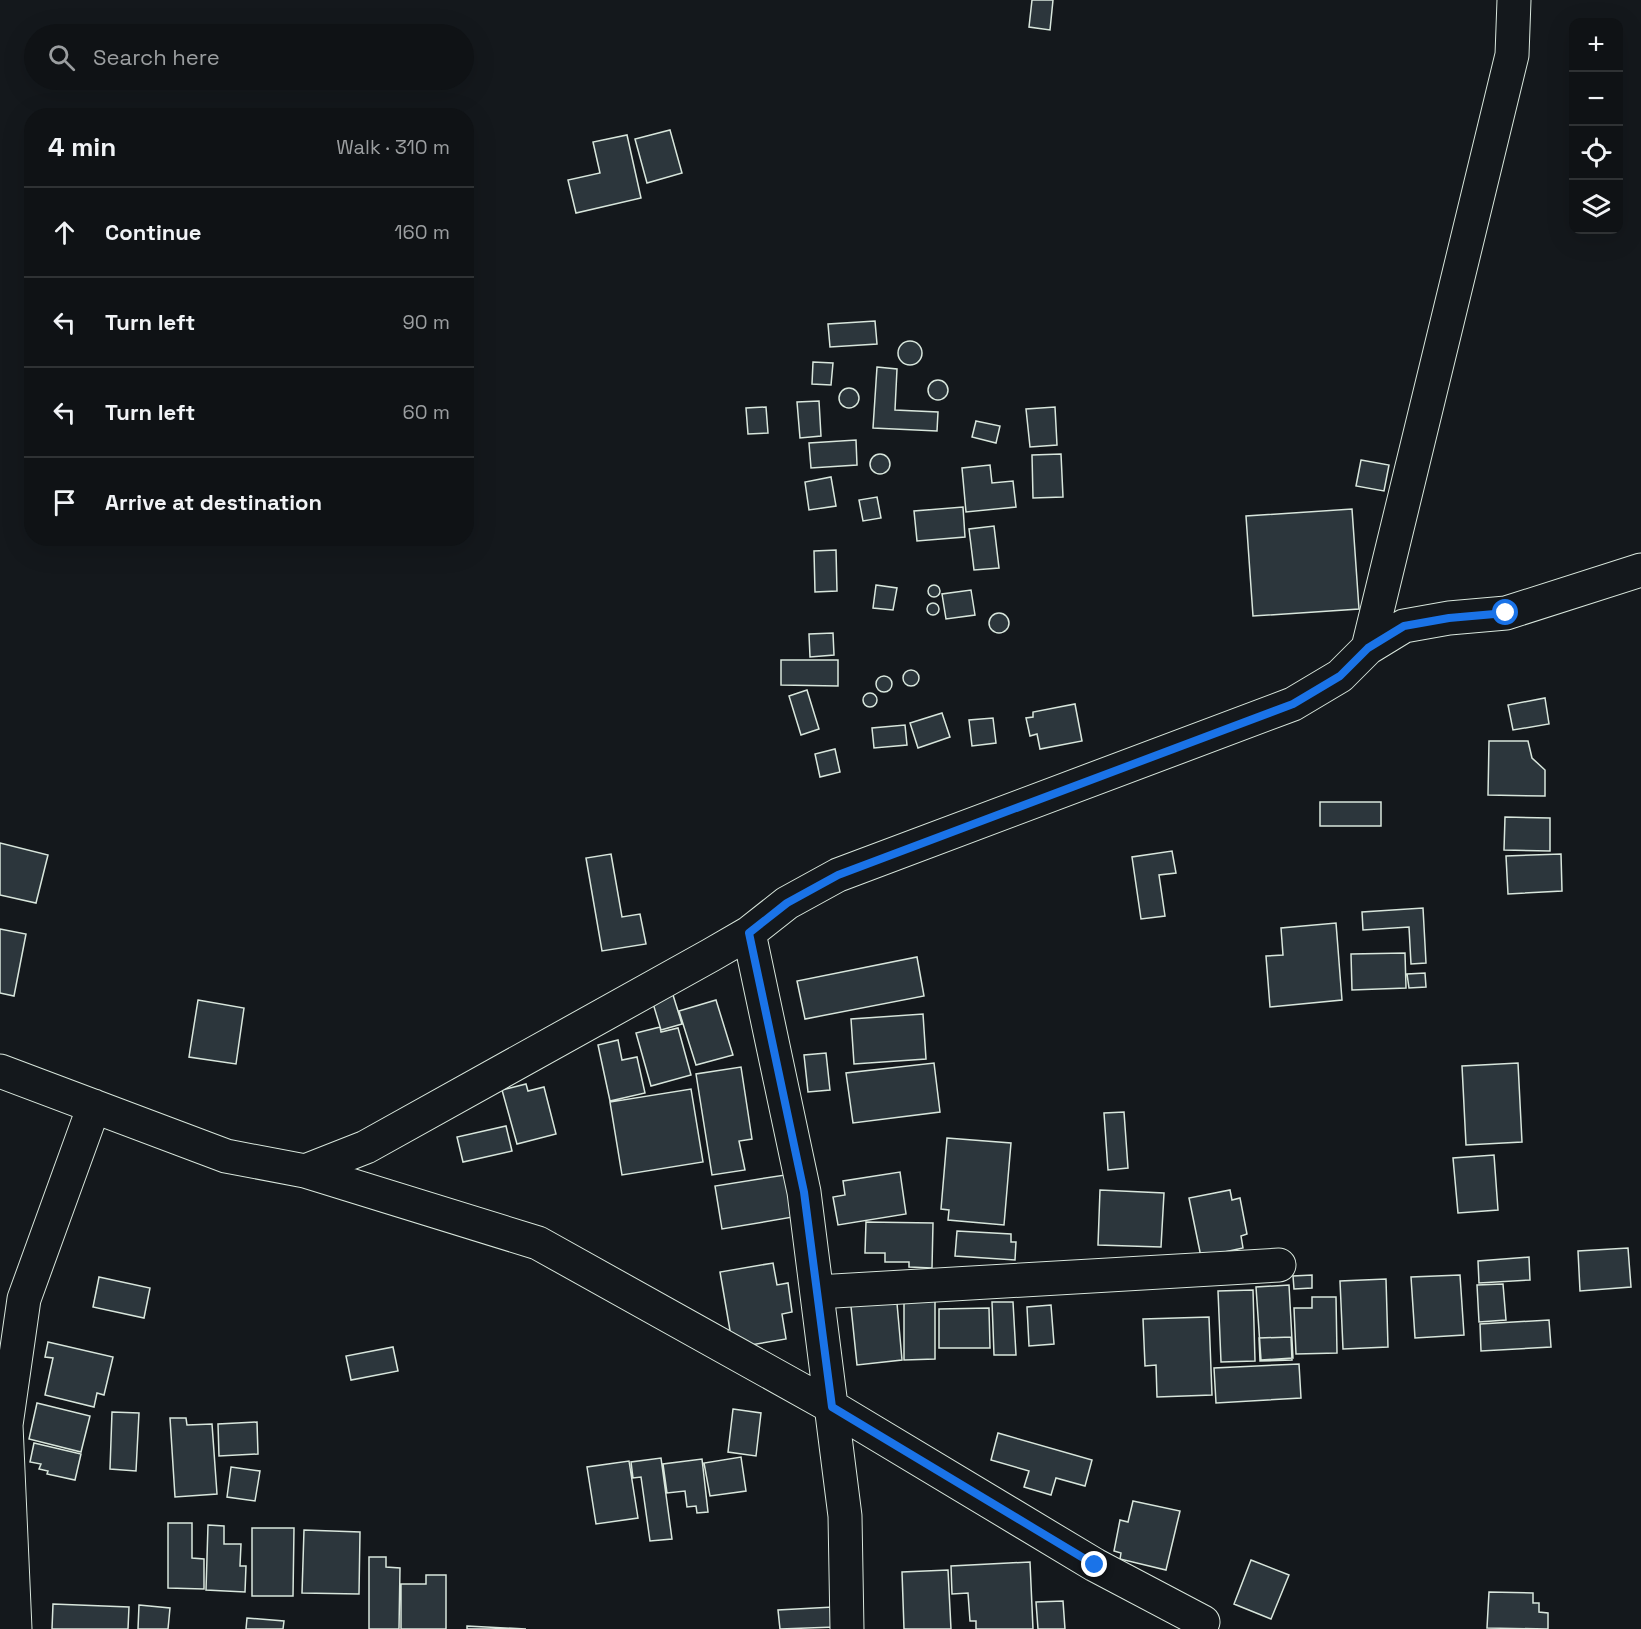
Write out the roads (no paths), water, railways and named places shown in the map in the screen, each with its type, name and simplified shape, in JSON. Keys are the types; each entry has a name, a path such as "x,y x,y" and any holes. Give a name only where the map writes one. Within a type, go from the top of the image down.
{"street":[{"path":"1368,648 1512,55 1514,0"},
{"path":"305,1171 366,1148 749,933 787,903 838,875 1293,704 1340,676 1368,648 1404,626 1449,618 1506,613 1641,570"},
{"path":"749,933 804,1192 845,1516 847,1629"},
{"path":"0,1071 226,1155 305,1171 538,1243 832,1407 1095,1565 1203,1622"},
{"path":"15,1629 3,1420 24,1299 94,1106"},
{"path":"817,1292 1279,1265"}]}
